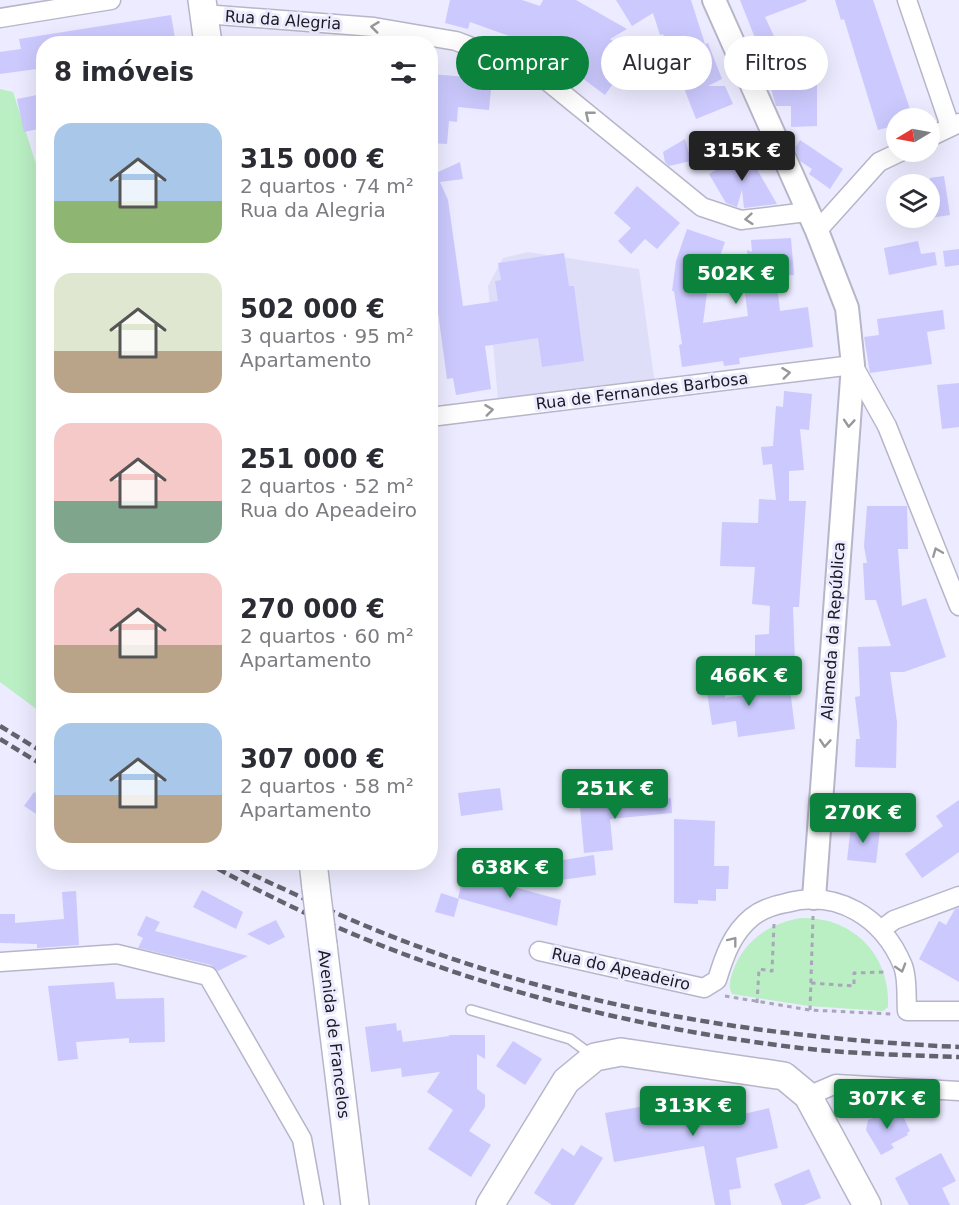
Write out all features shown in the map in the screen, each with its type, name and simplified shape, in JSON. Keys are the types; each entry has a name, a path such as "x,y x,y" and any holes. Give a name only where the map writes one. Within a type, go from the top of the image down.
{"main road":[{"path":"203,7 207,36"},
{"name":"Avenida de Francelos","path":"315,875 355,1205"},
{"path":"490,1205 566,1081 595,1057 621,1052 784,1076 808,1096 867,1205"}],"street":[{"path":"0,18 111,0"},
{"name":"Alameda da República","path":"714,0 812,222 847,308 853,365 814,898"},
{"path":"907,0 955,125 940,132"},
{"name":"Rua da Alegria","path":"203,7 374,27 427,36"},
{"name":"Rua da Alegria","path":"438,38 456,41 535,71 702,207 741,220 812,222"},
{"path":"812,222 879,162 886,159"},
{"path":"853,365 887,426 959,606"},
{"name":"Rua de Fernandes Barbosa","path":"438,416 853,365"},
{"path":"882,929 894,920 959,896"},
{"path":"704,988 717,980 727,947 752,917 777,905 814,898 855,908 882,929 903,967 908,1011 959,1011"},
{"name":"Rua do Apeadeiro","path":"538,951 704,988"},
{"path":"0,962 117,954 208,976 302,1138 314,1205"},
{"path":"808,1096 836,1084 959,1091"}],"lane":[{"path":"471,1010 570,1039 595,1057"}],"path":[{"path":"810,1010 814,898"},
{"path":"757,1003 759,969 772,971 774,921"},
{"path":"811,983 854,986 854,973 888,972"},
{"path":"704,988 723,996 757,1003 810,1010 891,1014"}],"shaded area":[{"path":"528,252 639,269 655,384 498,400 488,286 503,258"}],"green space":[{"path":"0,89 13,92 36,164 36,709 0,682"},
{"path":"801,918 820,919 837,924 852,932 865,943 883,971 888,1007 883,1011 809,1006 732,994 730,983 733,971 751,942 779,924"}],"building":[{"path":"450,0 522,0 540,6 543,0 576,0 627,29 615,36 601,36 601,90 609,90 605,95 589,83 589,36 509,36 470,22 468,29 445,23"},
{"path":"616,0 691,0 702,36 660,35 653,13 632,26"},
{"path":"740,0 807,1 765,17 774,36 754,36"},
{"path":"835,0 873,0 910,108 886,108 886,128 878,130 844,19 841,20"},
{"path":"171,15 175,36 38,36"},
{"path":"36,36 36,69 0,74 0,52 21,49 19,39"},
{"path":"712,53 722,79 712,84"},
{"path":"438,75 456,76 456,90 491,90 489,110 458,107 457,122 449,121 447,144 438,143"},
{"path":"712,86 724,86 733,104 696,119 685,90 712,90"},
{"path":"771,90 817,90 817,126 791,127 791,106 776,106"},
{"path":"36,95 36,129 24,132 17,99"},
{"path":"738,136 777,204 744,208 742,190 737,207 726,203 709,174 739,156"},
{"path":"685,139 691,161 669,166 665,162 663,152"},
{"path":"800,140 843,169 830,189 809,174 812,169 800,161 795,148"},
{"path":"460,162 463,179 440,182 448,200 463,306 498,301 495,281 501,280 498,263 564,253 569,286 574,286 584,361 542,367 538,338 485,346 491,389 456,395 453,378 447,379 438,313 438,172"},
{"path":"944,176 950,215 940,216 940,177"},
{"path":"637,186 680,223 657,249 645,239 631,254 618,241 631,228 614,213"},
{"path":"687,229 725,242 714,273 710,271 703,323 748,316 744,286 750,285 747,250 752,252 751,240 791,238 794,275 776,276 780,311 808,307 813,347 739,358 740,364 724,366 723,361 682,367 679,345 682,344 674,291 672,291 676,261"},
{"path":"918,241 921,254 935,252 937,265 889,275 884,248"},
{"path":"959,249 959,265 945,267 943,251"},
{"path":"943,310 945,329 927,332 932,364 870,373 864,337 879,335 877,319"},
{"path":"959,383 959,427 942,429 937,385"},
{"path":"784,391 812,394 809,430 800,429 804,470 789,471 789,501 806,501 799,607 793,607 795,663 755,664 755,635 769,634 770,606 752,604 755,567 720,566 722,522 758,523 759,499 776,500 772,464 763,465 761,447 773,446 776,406 783,407"},
{"path":"867,506 907,506 908,549 898,549 902,606 926,598 946,657 904,672 890,672 897,722 896,768 855,767 856,739 860,739 855,697 860,696 858,647 891,646 876,600 865,600 863,563 867,563 864,546"},
{"path":"708,664 726,665 725,698 790,689 795,729 738,737 736,721 712,725 707,692"},
{"path":"500,788 503,810 461,816 458,793"},
{"path":"34,792 36,793 36,814 24,806"},
{"path":"671,798 672,813 610,819 613,850 584,853 580,807"},
{"path":"959,800 959,852 922,878 905,854 943,826 936,816"},
{"path":"674,819 715,821 714,866 729,866 728,889 716,889 716,901 698,900 698,904 674,903"},
{"path":"851,825 880,829 876,863 847,860"},
{"path":"594,855 596,875 554,881 551,862"},
{"path":"464,873 561,900 557,926 458,898"},
{"path":"202,890 243,912 236,929 193,907"},
{"path":"76,891 79,945 37,948 37,944 0,943 0,914 15,914 15,923 64,919 62,892"},
{"path":"441,893 459,899 454,917 435,912"},
{"path":"959,908 959,982 919,959 939,921 946,925 955,909"},
{"path":"146,916 160,922 155,931 248,956 218,971 211,965 138,948 143,938 137,935"},
{"path":"276,920 285,937 269,945 247,934"},
{"path":"114,982 116,999 164,998 165,1042 129,1043 129,1038 76,1042 78,1059 58,1061 48,986"},
{"path":"396,1023 397,1031 401,1030 403,1042 450,1036 448,1035 485,1035 485,1059 477,1054 477,1089 485,1095 485,1107 469,1131 491,1145 471,1177 428,1149 453,1110 427,1092 440,1072 402,1077 401,1068 371,1072 365,1027"},
{"path":"513,1041 542,1059 525,1085 496,1066"},
{"path":"714,1094 718,1120 769,1108 778,1148 736,1158 741,1188 729,1190 731,1205 715,1205 704,1146 614,1162 605,1113"},
{"path":"895,1110 897,1114 901,1112 910,1131 908,1135 891,1144 894,1148 881,1155 866,1130 868,1120"},
{"path":"581,1145 603,1158 574,1205 552,1205 534,1193 562,1148 574,1156"},
{"path":"941,1153 956,1181 942,1188 950,1205 909,1205 895,1178"},
{"path":"809,1169 821,1198 804,1205 782,1205 774,1184"}],"railway":[{"path":"0,726 36,748"},
{"path":"0,739 36,761"},
{"path":"221,870 276,899 420,960 494,985 569,1006 646,1023 800,1048 959,1057"},
{"path":"244,870 382,933 462,962 542,986 623,1006 705,1021 873,1042 959,1047"}]}
